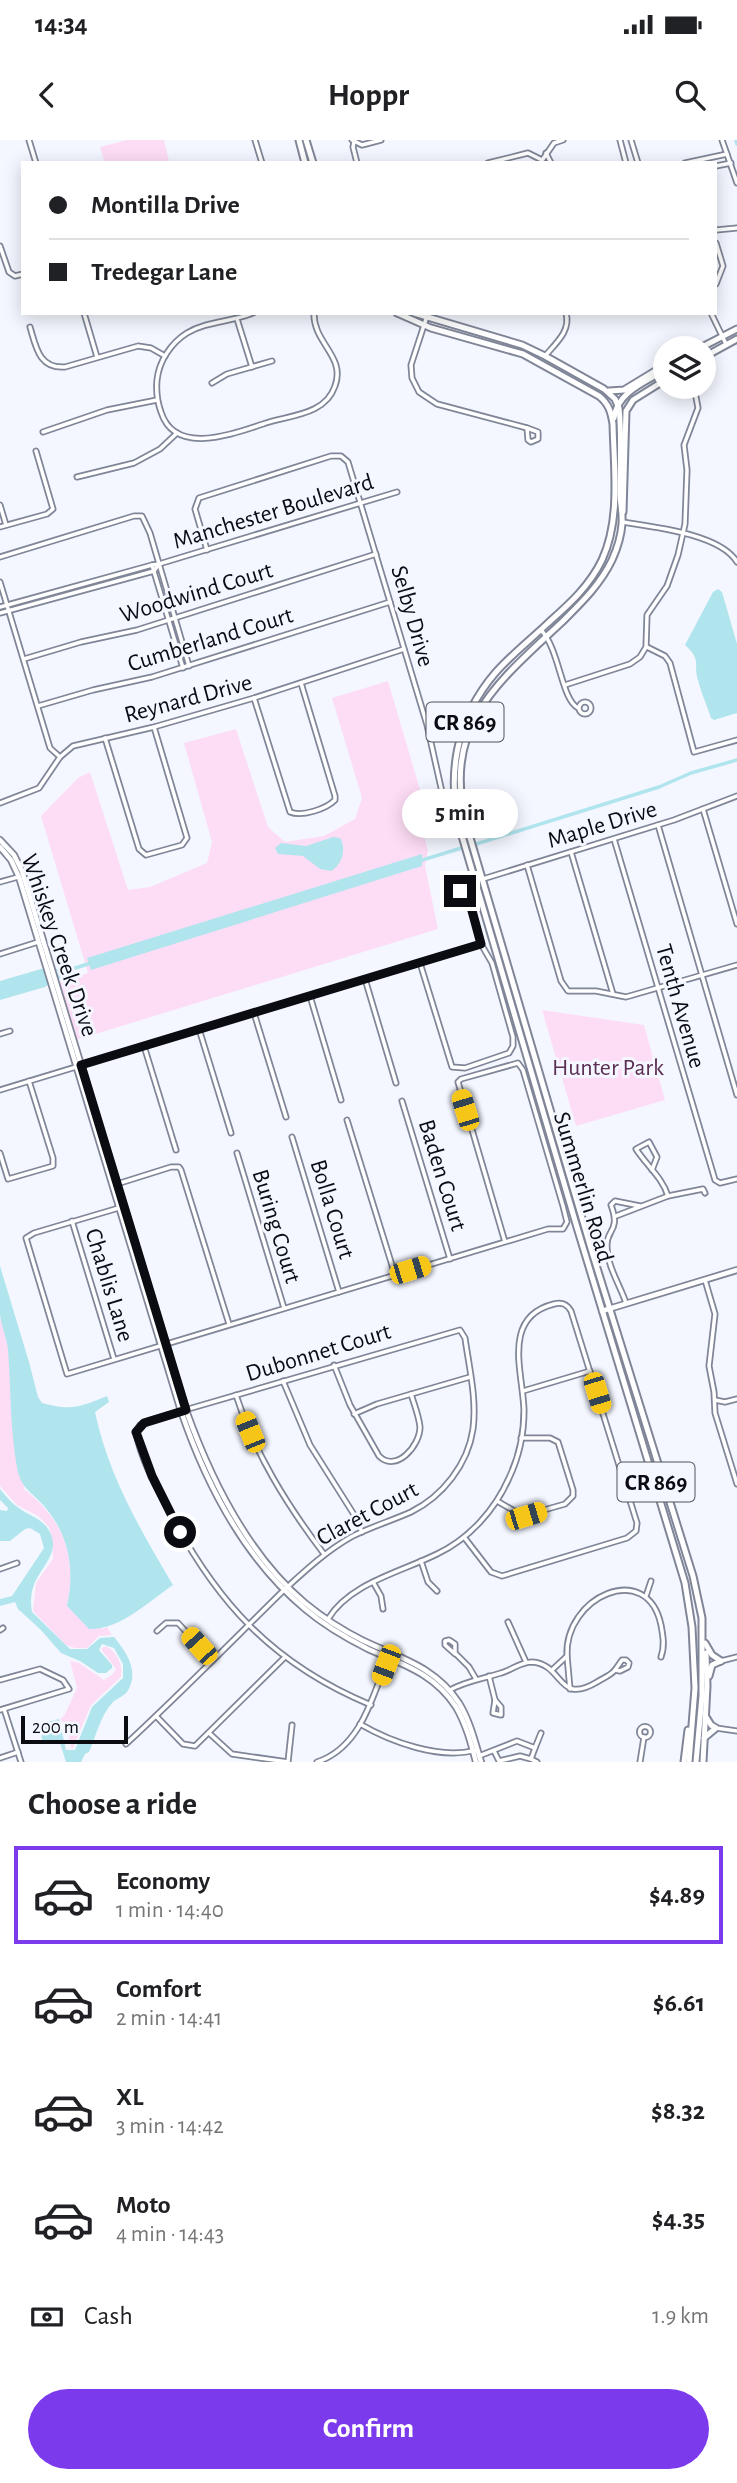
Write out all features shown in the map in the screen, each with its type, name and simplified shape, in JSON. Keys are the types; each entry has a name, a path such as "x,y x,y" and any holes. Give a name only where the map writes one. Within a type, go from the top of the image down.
{"main road":[{"path":"299,140 304,161"},
{"path":"306,140 312,161"},
{"name":"Summerlin Road","path":"401,315 423,325 527,355 605,401 611,410 614,508 607,547 600,564 584,588 497,671 475,701 456,750 453,781 456,811 475,881 681,1564 689,1605 695,1688 687,1762"},
{"path":"427,316 512,342 545,356 606,391 618,401"},
{"path":"716,339 737,329"},
{"path":"716,350 737,339"},
{"path":"527,355 545,356"},
{"path":"606,391 624,390 653,374"},
{"path":"613,424 618,401 653,376"},
{"path":"569,379 579,381 618,401 639,396"},
{"path":"622,522 625,502 624,417 629,404 653,387"},
{"name":"Summerlin Road","path":"618,401 622,522 614,556 597,585 493,688 482,706 469,733 462,763 462,805 610,1309 687,1552 702,1619 702,1696 696,1762"},
{"path":"702,1619 707,1686 703,1762"},
{"path":"705,1643 712,1655 721,1661 712,1666 707,1686"},
{"path":"704,1738 716,1728 711,1726 705,1717"}],"street":[{"path":"29,140 35,161"},
{"path":"255,140 261,161"},
{"path":"356,161 353,141 362,145 381,140"},
{"path":"543,161 554,143 563,140"},
{"path":"620,140 625,161"},
{"path":"631,140 637,161"},
{"path":"722,140 737,183"},
{"path":"497,161 528,153 541,161"},
{"path":"546,153 550,161"},
{"path":"694,161 727,154"},
{"path":"717,166 731,163"},
{"path":"717,230 737,228"},
{"path":"717,245 723,266 717,281"},
{"path":"0,246 9,272 15,276 21,274"},
{"path":"85,315 97,357"},
{"path":"248,315 190,331 179,338 165,356 158,375 157,400 163,419 177,433 194,439 226,436 309,411 324,403 334,389 337,370 332,355 316,330 314,315"},
{"path":"545,356 566,330 566,315"},
{"path":"712,315 726,344"},
{"path":"427,316 411,370 413,382 422,396 437,404 527,428"},
{"path":"237,319 252,367"},
{"path":"30,327 40,356 53,366 65,367 138,346 151,348 165,356"},
{"path":"212,383 223,376 272,361"},
{"path":"565,685 630,664 646,647 647,615 667,586 683,534 687,504 684,445 698,408 696,399"},
{"path":"43,432 107,410 157,400"},
{"path":"77,477 134,463 160,449 177,433"},
{"path":"0,527 51,513 53,509 36,451"},
{"name":"Selby Drive","path":"207,550 195,509 199,498 331,456 341,456 348,461 432,745 448,820 447,832"},
{"name":"Manchester Boulevard","path":"0,607 159,564 397,492"},
{"path":"0,505 6,525"},
{"path":"0,557 142,516 147,522 190,666"},
{"path":"622,522 713,542 723,547 737,562"},
{"name":"Woodwind Court","path":"24,659 169,621 376,554"},
{"path":"0,613 154,571 159,564"},
{"path":"152,565 183,668"},
{"path":"104,579 106,584"},
{"path":"0,582 50,748 60,757"},
{"path":"56,591 57,596"},
{"name":"Cumberland Court","path":"38,706 190,666 390,602"},
{"path":"541,630 551,643 570,701 578,708"},
{"path":"646,647 665,656 670,663 694,752 737,740"},
{"name":"Reynard Drive","path":"0,803 39,788 60,757 73,746 154,727 254,698 404,649"},
{"path":"254,698 290,813 298,815 335,800 301,683"},
{"path":"105,738 139,849 146,855 182,845 187,838 154,727"},
{"name":"Maple Drive","path":"475,881 658,825 737,796"},
{"path":"703,809 737,923"},
{"path":"658,825 737,1095"},
{"name":"Tenth Avenue","path":"614,839 711,1169 717,1182 737,1179"},
{"name":"Whiskey Creek Drive","path":"0,840 14,855 21,876 184,1410 225,1499 286,1589 326,1622 389,1655 422,1667 447,1692 468,1720 479,1762"},
{"name":"Whiskey Creek Drive","path":"0,847 21,876"},
{"path":"571,852 613,996"},
{"path":"527,865 561,981 569,991 596,991 626,997 737,965"},
{"path":"0,882 21,876"},
{"path":"420,962 452,1067 465,1068 509,1053 513,1046 513,1037 492,963 481,944 471,907 460,891"},
{"path":"0,954 41,942"},
{"path":"0,1090 481,944"},
{"path":"365,979 396,1083"},
{"path":"310,996 341,1100"},
{"path":"254,1013 286,1117"},
{"path":"200,1029 231,1133"},
{"path":"0,1034 10,1031"},
{"path":"145,1046 176,1150"},
{"path":"122,1207 26,1238 67,1374 163,1344 450,1259 548,1229 564,1229 567,1222 565,1213 522,1066 514,1063 461,1079 458,1083 505,1242"},
{"name":"Whiskey Creek Drive","path":"79,1066 122,1207"},
{"path":"0,1153 8,1179 53,1166 53,1158 29,1081"},
{"name":"Baden Court","path":"402,1101 450,1259"},
{"path":"347,1120 395,1275"},
{"name":"Bolla Court","path":"292,1137 339,1292"},
{"path":"652,1170 657,1157 649,1142 636,1150 652,1170 664,1183 668,1196"},
{"name":"Buring Court","path":"237,1153 284,1308"},
{"path":"117,1184 171,1167 179,1167 229,1325"},
{"path":"615,1216 668,1196 703,1189 705,1193"},
{"path":"626,1303 607,1248 614,1229 615,1216 611,1205 615,1201 640,1206"},
{"name":"Chablis Lane","path":"72,1222 114,1359"},
{"path":"603,1311 737,1270"},
{"path":"705,1280 715,1314 709,1366 715,1413 737,1483"},
{"path":"326,1622 342,1603 373,1583 439,1553 464,1537 497,1501 514,1465 521,1438 524,1411 518,1353 520,1335 532,1316 542,1308 562,1303 569,1307 590,1371 637,1523 636,1531 627,1538 502,1576 491,1572 464,1537"},
{"name":"Dubonnet Court","path":"248,1626 209,1578 180,1532 148,1465 137,1430 144,1423 184,1410 460,1329"},
{"name":"Claret Court","path":"126,1744 324,1555 362,1532 426,1503 444,1488 465,1456 472,1431 474,1410 465,1338 460,1329"},
{"path":"334,1366 354,1414 381,1459 388,1463 397,1461 409,1450 420,1431 411,1394"},
{"path":"523,1391 590,1371"},
{"path":"354,1414 377,1404 470,1377"},
{"path":"283,1381 313,1451 353,1513 362,1532"},
{"path":"236,1395 269,1472 324,1555"},
{"path":"715,1400 725,1402 737,1399"},
{"path":"497,1501 523,1516 565,1504 573,1496 558,1443 550,1438 521,1438"},
{"path":"421,1561 428,1582 437,1591"},
{"path":"0,1569 17,1563"},
{"path":"646,1596 651,1581"},
{"path":"373,1583 381,1597 383,1609"},
{"path":"570,1689 567,1656 572,1625 589,1604 603,1595 636,1592 646,1596 654,1605 659,1619 664,1647 661,1657"},
{"path":"508,1622 526,1662"},
{"path":"157,1631 166,1623 178,1623 212,1660"},
{"path":"248,1626 285,1658 323,1683 370,1705"},
{"path":"455,1654 469,1667 476,1679"},
{"path":"317,1762 341,1749 360,1724 389,1655"},
{"path":"552,1670 567,1656"},
{"path":"721,1661 737,1657"},
{"path":"156,1716 187,1746 195,1746 285,1658"},
{"path":"447,1692 468,1681 526,1662 539,1663 552,1670 562,1684 570,1689 586,1688 615,1670"},
{"path":"0,1680 40,1669 63,1680 69,1689 2,1709 21,1762"},
{"path":"489,1676 495,1700"},
{"path":"360,1724 388,1737 456,1754 494,1751 499,1746 517,1741 535,1748"},
{"path":"209,1733 232,1754 288,1762 292,1726"},
{"path":"716,1728 737,1731"},
{"path":"531,1759 541,1733"},
{"path":"640,1762 644,1737"},
{"path":"494,1751 499,1761 520,1756 537,1762"},
{"path":"0,1760 18,1752"}],"green space":[{"path":"127,140 164,140 169,161 104,161 100,147"},
{"path":"388,681 421,793 412,796 428,850 425,866 438,929 76,1040 59,982 88,973 41,816 78,778 90,772 128,890 150,887 207,863 212,842 184,743 236,729 268,827 285,842 324,836 355,819 362,798 332,698"},
{"name":"Hunter Park","path":"542,1010 644,1025 665,1100 576,1126"},
{"path":"0,1317 7,1338 24,1489 49,1514 64,1540 70,1571 67,1606 103,1629 107,1627 112,1635 99,1636 87,1648 66,1645 33,1611 36,1583 53,1559 49,1527 38,1516 17,1505 0,1486"},
{"path":"106,1646 118,1659 121,1677 91,1705 72,1750 65,1723 60,1719 77,1688 70,1661 79,1663 104,1680 116,1669 101,1649"}],"water":[{"path":"718,589 722,592 737,644 737,713 714,720 699,685 695,658 685,645 713,592"},
{"path":"333,837 340,838 343,852 338,865 331,871 320,869 303,856 278,854 275,848 281,843 306,846"},
{"path":"422,854 422,866 91,970 87,958"},
{"path":"70,964 75,968 71,975 59,978 45,987 0,1000 0,981"},
{"path":"0,1266 42,1403 75,1407 107,1396 109,1402 95,1412 108,1458 138,1523 173,1585 133,1614 112,1625 89,1629 67,1606 70,1565 64,1540 52,1517 24,1485 19,1475 13,1439 8,1350 0,1314"},
{"path":"0,1489 16,1506 43,1523 53,1541 51,1555 33,1587 32,1612 70,1649 87,1649 100,1638 114,1637 130,1663 131,1685 125,1694 109,1707 89,1752 81,1762 66,1762 60,1743 55,1740 43,1744 39,1724 59,1719 66,1750 75,1750 92,1707 123,1678 123,1664 114,1648 102,1644 99,1650 112,1668 106,1673 98,1673 61,1653 18,1609 15,1602 0,1606 0,1599 12,1596 44,1548 40,1534 30,1528 10,1541 0,1541 0,1510 7,1511 8,1508 0,1500"}],"waterway":[{"path":"736,140 737,144"},
{"path":"473,845 737,760"},
{"path":"419,861 465,847"},
{"path":"72,969 91,963"}],"route":[{"path":"180,1532 152,1476 136,1432 144,1423 186,1410 81,1065 481,944 471,907 460,891"}]}
